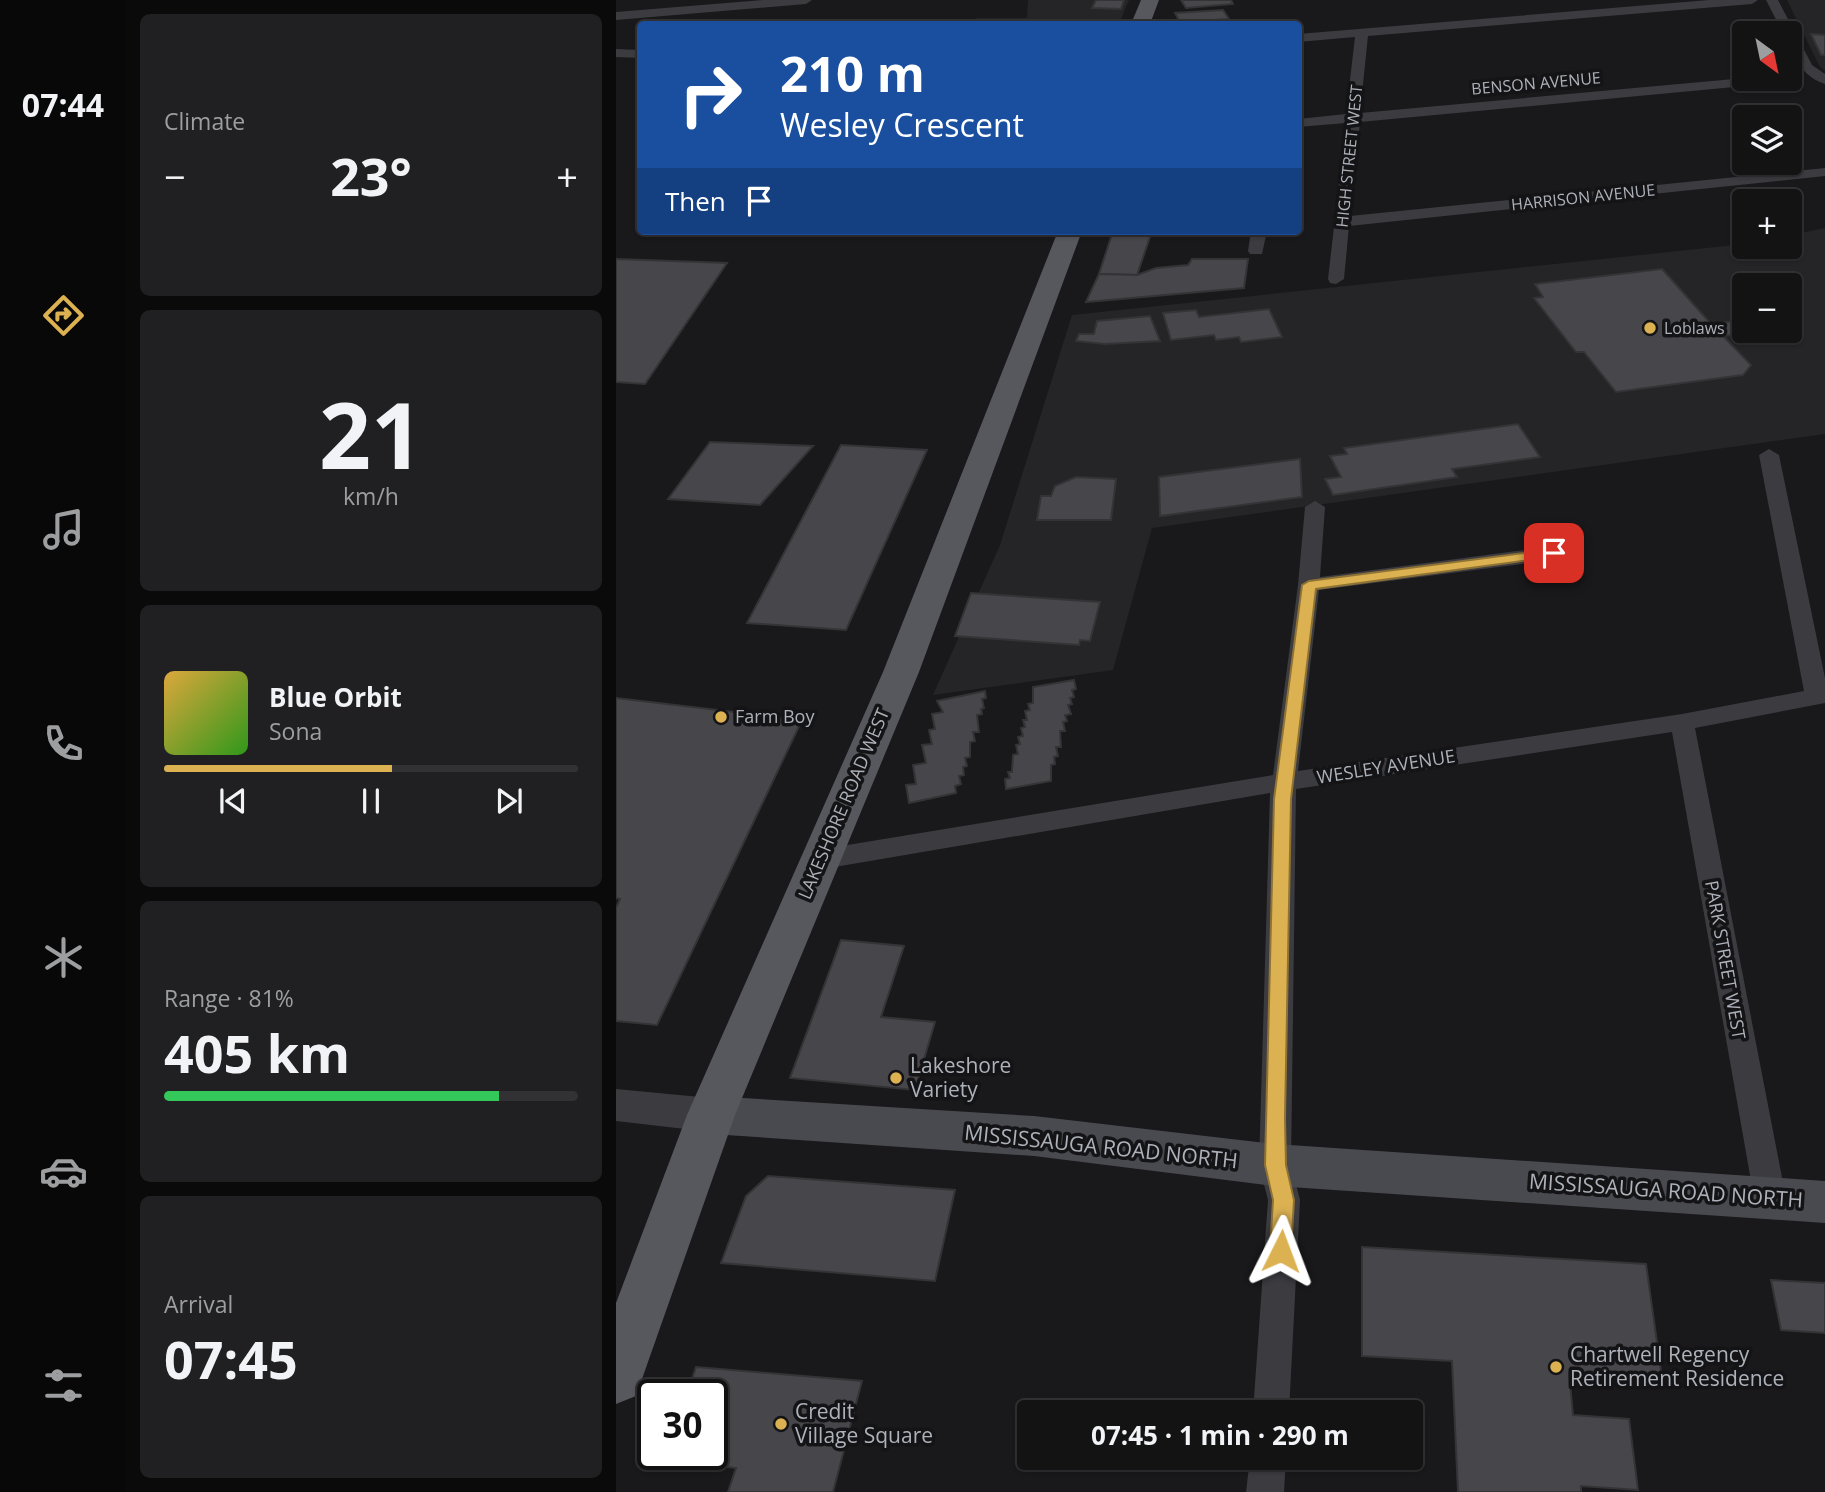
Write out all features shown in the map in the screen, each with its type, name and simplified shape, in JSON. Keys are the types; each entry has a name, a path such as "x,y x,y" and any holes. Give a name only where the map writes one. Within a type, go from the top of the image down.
{"main road":[{"path":"1142,21 1150,0"},
{"path":"1157,21 1164,0"},
{"name":"LAKESHORE ROAD WEST","path":"616,1376 711,1115 823,859 909,652 1068,235"},
{"name":"MISSISSAUGA ROAD NORTH","path":"711,1115 1034,1136 1275,1165 1825,1202"}],"street":[{"path":"616,16 806,0"},
{"path":"1302,38 1752,0"},
{"path":"1772,0 1783,21"},
{"name":"HIGH STREET WEST","path":"1336,279 1362,33"},
{"path":"616,53 637,54"},
{"path":"1802,57 1807,67 1821,78"},
{"path":"1802,78 1821,78"},
{"name":"BENSON AVENUE","path":"1302,122 1732,83"},
{"name":"HARRISON AVENUE","path":"1342,222 1825,172"},
{"path":"1255,251 1258,235"},
{"path":"1769,456 1821,696"},
{"path":"1272,1400 1284,1200 1275,1165 1284,782 1309,585 1315,507"},
{"path":"1309,585 1554,553"},
{"name":"WESLEY AVENUE","path":"823,859 1284,782 1682,722 1821,696"},
{"name":"PARK STREET WEST","path":"1682,722 1770,1198"},
{"path":"616,1105 711,1115"},
{"path":"1265,1492 1267,1470"}],"shaded area":[{"path":"1028,0 1129,0 1120,21 975,21 976,18 1027,18"},
{"path":"1787,0 1825,0 1825,71 1820,67 1802,30 1802,21 1797,21"},
{"path":"1825,228 1825,434 1152,528 1113,670 933,695 1000,545 1072,315 1732,245 1732,259 1802,259 1802,233"}],"building":[{"path":"1096,0 1124,0 1121,9 1092,8"},
{"path":"1181,0 1231,0 1233,4 1186,8"},
{"path":"1223,10 1229,19 1179,21 1175,13"},
{"path":"1811,34 1825,35 1825,55 1821,55"},
{"path":"1112,235 1151,235 1137,275 1099,274"},
{"path":"616,259 727,263 645,384 616,382"},
{"path":"1192,259 1248,259 1244,288 1086,302 1099,274 1137,275 1156,268 1188,265"},
{"name":"Loblaws","path":"1662,269 1711,324 1732,321 1732,335 1723,336 1751,365 1743,375 1616,392 1584,352 1576,352 1534,298 1543,297 1535,284"},
{"path":"1269,309 1282,337 1241,342 1239,337 1216,340 1214,335 1171,340 1163,313 1196,310 1199,317"},
{"path":"1150,316 1160,341 1105,344 1076,341 1079,334 1094,334 1097,321"},
{"path":"1518,424 1540,457 1452,469 1457,477 1333,495 1325,479 1341,477 1330,456 1347,454 1344,448"},
{"path":"710,442 813,446 760,505 668,499"},
{"path":"841,445 927,450 846,630 747,623"},
{"path":"1300,459 1302,497 1160,516 1159,477"},
{"path":"1076,477 1116,479 1111,520 1037,520 1041,496 1051,496 1055,486"},
{"path":"971,593 1100,602 1090,641 1080,640 1079,645 955,636"},
{"path":"1074,680 1076,689 1072,690 1072,704 1068,705 1071,714 1065,715 1065,731 1060,731 1061,747 1056,747 1058,756 1054,757 1055,764 1051,765 1051,781 1006,789 1005,779 1010,778 1008,772 1012,772 1013,755 1018,754 1016,745 1020,744 1018,737 1023,736 1023,720 1027,720 1025,711 1030,710 1028,704 1033,703 1033,687"},
{"path":"985,691 982,714 977,715 979,732 973,732 975,741 970,742 970,757 965,758 967,766 963,767 964,775 959,776 961,784 955,786 956,793 909,803 906,785 916,784 913,765 926,763 922,745 932,744 929,730 935,729 932,714 943,712 937,701"},
{"path":"616,698 802,720 657,1025 616,1021 616,908 620,899 616,898"},
{"path":"841,940 904,946 881,1017 935,1022 915,1090 790,1078"},
{"path":"768,1176 955,1190 935,1281 721,1263 746,1196"},
{"name":"Chartwell Regency Retirement Residence","path":"1362,1247 1646,1264 1662,1378 1569,1372 1573,1415 1629,1419 1638,1490 1581,1486 1581,1492 1458,1492 1452,1361 1362,1356"},
{"path":"1771,1280 1825,1283 1825,1333 1781,1330"},
{"name":"Credit Village Square","path":"696,1367 862,1381 833,1492 728,1492 736,1468 728,1467 728,1379 692,1379"}],"place":[{"name":"Loblaws","path":"1650,328"},
{"name":"Farm Boy","path":"721,717"},
{"name":"Lakeshore Variety","path":"896,1078"},
{"name":"Chartwell Regency Retirement Residence","path":"1556,1367"},
{"name":"Credit Village Square","path":"781,1424"}],"route":[{"path":"1281,1251 1284,1200 1275,1165 1275,1118 1282,799 1309,585 1554,553"}]}
